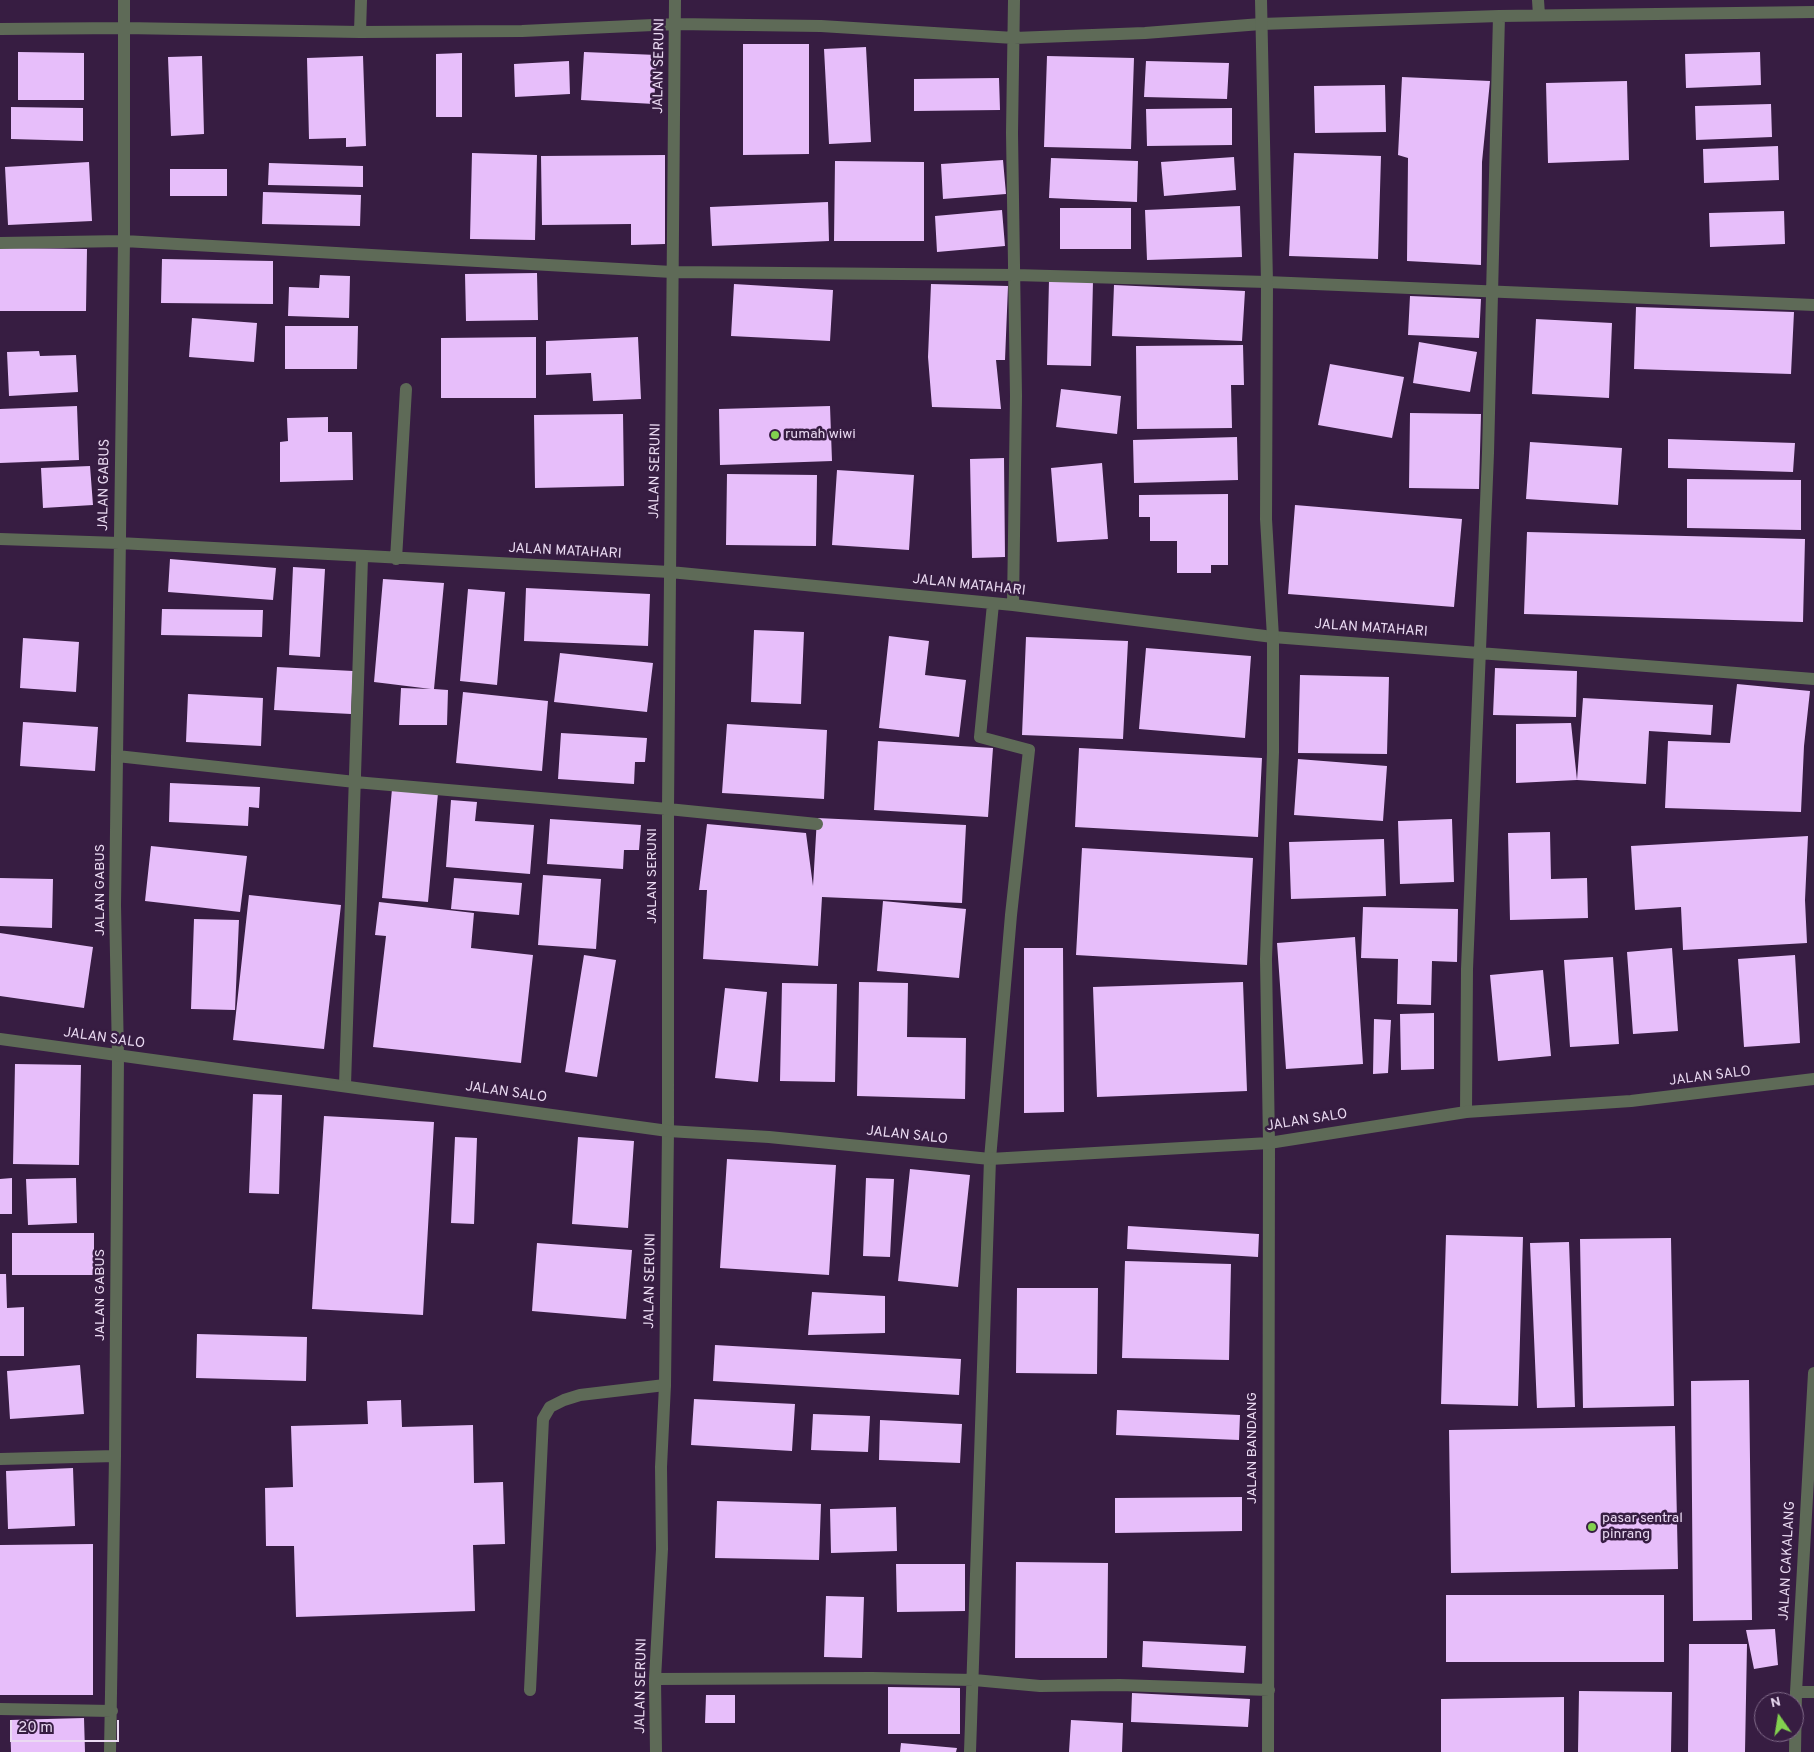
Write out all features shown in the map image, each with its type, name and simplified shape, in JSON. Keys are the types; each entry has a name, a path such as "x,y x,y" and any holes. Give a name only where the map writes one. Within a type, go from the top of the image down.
{"street":[{"name":"JALAN GABUS","path":"110,1752 115,1456 118,1056 115,905 124,241 124,0"},
{"path":"360,32 361,0"},
{"name":"JALAN SERUNI","path":"656,1752 655,1679 662,1549 661,1467 665,1384 668,1131 668,809 676,0"},
{"path":"1013,605 1016,406 1012,133 1014,0"},
{"name":"JALAN BANDANG","path":"1261,0 1267,282 1266,519 1273,637 1273,752 1266,959 1269,1143 1268,1752"},
{"path":"1538,0 1539,15"},
{"path":"0,29 124,28 360,32 522,31 675,24 821,26 1014,38 1146,33 1262,24 1499,16 1814,12"},
{"path":"1466,1112 1467,969 1488,453 1499,16"},
{"path":"0,243 124,241 672,272 1015,275 1267,282 1814,305"},
{"path":"396,559 406,389"},
{"name":"JALAN MATAHARI","path":"0,539 119,543 362,558 670,572 1013,605 1273,637 1814,679"},
{"path":"345,1085 362,558"},
{"path":"970,1752 974,1680 990,1159 1011,915 1029,750 980,737 993,604"},
{"path":"117,756 355,782 817,824"},
{"name":"JALAN SALO","path":"0,1039 345,1085 668,1131 769,1137 990,1159 1269,1143 1466,1112 1631,1102 1814,1080"},
{"name":"JALAN CAKALANG","path":"1796,1692 1814,1373"},
{"path":"530,1690 543,1419 550,1406 580,1395 665,1384"},
{"path":"0,1460 115,1456"},
{"path":"655,1679 974,1680 1040,1686 1120,1685 1269,1690"},
{"path":"0,1708 112,1711"}],"building":[{"path":"743,44 809,44 809,154 743,155"},
{"path":"866,47 871,142 829,144 824,49"},
{"path":"18,52 84,53 84,100 18,100"},
{"path":"584,52 657,55 654,104 581,100"},
{"path":"1760,52 1761,85 1686,88 1685,54"},
{"path":"462,53 462,117 436,117 436,54"},
{"path":"202,56 204,134 171,136 168,57"},
{"path":"363,56 366,146 346,147 346,138 309,139 307,58"},
{"path":"1047,56 1134,58 1131,149 1044,147"},
{"path":"569,61 570,94 515,97 514,64"},
{"path":"1146,61 1229,63 1227,99 1144,97"},
{"path":"1402,77 1490,81 1482,162 1481,265 1407,261 1408,158 1398,155"},
{"path":"999,78 1000,110 914,111 914,79"},
{"path":"1627,81 1629,160 1548,163 1546,83"},
{"path":"1385,85 1386,132 1315,133 1314,86"},
{"path":"1771,104 1772,137 1696,140 1695,106"},
{"path":"11,107 83,108 83,141 11,139"},
{"path":"1232,108 1232,145 1147,146 1146,109"},
{"path":"1778,146 1779,180 1704,183 1703,149"},
{"path":"472,153 537,155 535,240 470,239"},
{"path":"1294,153 1381,156 1378,259 1289,256"},
{"path":"665,155 665,244 631,245 631,224 542,225 541,156"},
{"path":"1234,157 1236,190 1164,196 1161,162"},
{"path":"1051,158 1138,161 1137,202 1049,198"},
{"path":"1003,160 1006,194 943,199 941,164"},
{"path":"835,161 924,162 924,241 834,241"},
{"path":"89,162 92,221 8,225 5,167"},
{"path":"269,163 363,166 363,187 268,185"},
{"path":"170,169 227,169 227,196 170,196"},
{"path":"263,192 361,195 360,226 262,224"},
{"path":"828,202 829,241 712,246 710,207"},
{"path":"1240,206 1242,257 1147,260 1145,210"},
{"path":"1060,208 1131,208 1131,249 1060,249"},
{"path":"1002,210 1005,246 937,252 935,216"},
{"path":"1784,211 1785,244 1710,247 1709,213"},
{"path":"0,248 87,249 86,311 0,311"},
{"path":"162,259 273,261 273,304 161,303"},
{"path":"537,273 538,320 466,321 465,274"},
{"path":"320,275 350,276 349,318 288,316 289,287 319,288"},
{"path":"1049,280 1093,281 1091,366 1047,365"},
{"path":"734,284 833,290 830,341 731,336"},
{"path":"931,284 1008,286 1005,360 996,360 1001,409 932,407 928,357"},
{"path":"1114,285 1245,291 1242,341 1112,336"},
{"path":"1410,296 1481,299 1479,338 1408,335"},
{"path":"1636,307 1794,312 1791,374 1634,369"},
{"path":"192,318 257,323 254,362 189,357"},
{"path":"1536,319 1612,323 1609,398 1532,394"},
{"path":"285,326 358,326 357,369 285,369"},
{"path":"536,337 536,398 441,398 441,338"},
{"path":"638,337 641,399 593,401 591,373 546,375 546,341"},
{"path":"1419,342 1477,352 1470,392 1413,383"},
{"path":"1243,345 1244,385 1231,385 1232,428 1137,429 1136,346"},
{"path":"39,351 40,356 76,355 78,392 9,396 7,352"},
{"path":"1330,364 1404,377 1392,438 1318,425"},
{"path":"1061,389 1121,396 1117,434 1056,427"},
{"path":"77,406 79,460 0,463 0,409"},
{"name":"rumah wiwi","path":"830,406 832,461 720,465 719,409"},
{"path":"1410,413 1481,414 1479,489 1409,488"},
{"path":"623,414 624,486 535,488 534,415"},
{"path":"328,417 328,432 352,432 353,480 280,482 280,442 288,441 287,418"},
{"path":"1237,437 1238,480 1134,483 1133,440"},
{"path":"1668,439 1795,443 1793,472 1668,468"},
{"path":"1530,442 1622,448 1618,505 1526,499"},
{"path":"1004,458 1005,557 972,558 970,459"},
{"path":"1102,463 1108,539 1057,542 1051,468"},
{"path":"90,466 93,505 43,508 41,468"},
{"path":"837,470 914,475 909,550 832,545"},
{"path":"727,474 817,475 816,546 726,545"},
{"path":"1687,479 1801,480 1801,530 1687,528"},
{"path":"1228,494 1228,565 1211,565 1211,573 1177,573 1177,541 1150,541 1150,517 1139,517 1139,495"},
{"path":"1295,505 1462,519 1454,607 1288,594"},
{"path":"1527,532 1805,539 1803,622 1524,614"},
{"path":"170,559 276,568 273,600 168,592"},
{"path":"293,567 325,569 320,657 289,655"},
{"path":"383,579 444,583 434,689 448,690 447,725 399,725 401,688 431,689 374,682"},
{"path":"526,588 650,594 648,646 524,641"},
{"path":"468,589 505,592 497,685 460,681"},
{"path":"162,609 263,610 262,637 161,635"},
{"path":"754,630 804,632 801,704 751,702"},
{"path":"889,636 929,641 925,675 966,680 959,737 879,728"},
{"path":"1026,637 1128,641 1123,739 1022,735"},
{"path":"23,638 79,642 76,692 20,688"},
{"path":"1146,648 1251,656 1245,738 1139,729"},
{"path":"560,653 653,663 647,712 554,702"},
{"path":"277,667 353,671 351,714 274,710"},
{"path":"1495,668 1577,671 1576,717 1493,715"},
{"path":"1300,675 1389,677 1387,754 1298,753"},
{"path":"1737,684 1810,691 1804,746 1801,812 1665,808 1668,741 1730,743"},
{"path":"463,692 548,701 542,771 456,763"},
{"path":"188,694 263,698 261,746 186,742"},
{"path":"1583,698 1713,705 1711,735 1649,731 1646,784 1577,780"},
{"path":"23,722 98,727 95,771 20,766"},
{"path":"1571,723 1577,780 1516,783 1516,724"},
{"path":"727,724 827,730 824,799 722,793"},
{"path":"561,733 647,738 645,762 635,762 634,784 558,779"},
{"path":"878,741 993,748 988,817 874,810"},
{"path":"1079,748 1262,758 1258,837 1075,827"},
{"path":"1298,759 1387,766 1383,821 1294,815"},
{"path":"170,783 260,787 259,808 249,807 248,826 169,822"},
{"path":"392,789 438,793 428,902 382,898"},
{"path":"451,800 477,802 475,821 534,825 530,874 446,867"},
{"path":"817,818 966,825 962,903 822,897 818,966 703,959 707,890 699,890 707,824 806,833 813,886"},
{"path":"550,819 641,825 639,850 624,850 623,869 547,864"},
{"path":"1452,819 1454,882 1400,884 1398,821"},
{"path":"1550,832 1551,879 1587,878 1588,918 1510,920 1508,833"},
{"path":"1808,836 1805,900 1807,943 1683,950 1681,907 1635,910 1631,846"},
{"path":"1384,839 1386,896 1291,899 1289,842"},
{"path":"151,846 247,856 240,912 145,901"},
{"path":"1082,848 1253,858 1247,965 1076,955"},
{"path":"543,875 601,879 596,949 538,945"},
{"path":"0,878 53,879 52,928 0,926"},
{"path":"454,878 522,883 519,915 451,909"},
{"path":"249,895 341,905 324,1049 233,1040"},
{"path":"883,901 966,909 959,978 877,971"},
{"path":"379,902 474,913 471,948 533,955 521,1063 373,1047 386,936 375,935"},
{"path":"1363,907 1458,909 1457,962 1432,961 1431,1005 1397,1004 1398,959 1361,958"},
{"path":"194,919 239,920 235,1010 191,1009"},
{"path":"0,933 93,947 84,1008 0,996"},
{"path":"1355,937 1363,1064 1286,1069 1277,943"},
{"path":"1024,948 1063,948 1064,1112 1024,1113"},
{"path":"1672,948 1678,1031 1633,1034 1627,952"},
{"path":"584,955 616,960 597,1077 565,1072"},
{"path":"1795,955 1800,1043 1744,1047 1738,959"},
{"path":"1613,957 1619,1044 1570,1047 1564,960"},
{"path":"1543,970 1551,1056 1498,1061 1490,975"},
{"path":"859,982 908,983 907,1037 966,1038 965,1099 857,1096"},
{"path":"1243,982 1247,1091 1097,1097 1093,987"},
{"path":"782,983 837,984 835,1082 780,1081"},
{"path":"725,988 767,992 758,1082 715,1078"},
{"path":"1434,1013 1434,1069 1401,1070 1400,1014"},
{"path":"1374,1019 1391,1020 1388,1073 1373,1074"},
{"path":"15,1064 81,1065 79,1165 13,1164"},
{"path":"253,1094 282,1095 279,1194 249,1193"},
{"path":"324,1116 434,1122 423,1315 312,1309"},
{"path":"455,1137 477,1138 474,1224 451,1223"},
{"path":"578,1137 634,1141 628,1228 572,1224"},
{"path":"727,1159 836,1165 829,1275 720,1268"},
{"path":"910,1169 970,1175 958,1287 898,1281"},
{"path":"12,1178 12,1214 0,1214 0,1179"},
{"path":"76,1178 77,1223 28,1225 26,1179"},
{"path":"866,1178 894,1179 890,1257 863,1256"},
{"path":"1128,1226 1259,1234 1258,1257 1127,1249"},
{"path":"12,1233 94,1233 94,1275 12,1275"},
{"path":"1446,1235 1523,1237 1518,1406 1441,1404"},
{"path":"1671,1238 1674,1406 1583,1408 1580,1239"},
{"path":"1569,1242 1575,1407 1537,1408 1530,1243"},
{"path":"537,1243 632,1250 626,1319 532,1311"},
{"path":"1125,1261 1231,1264 1229,1360 1122,1358"},
{"path":"0,1274 6,1274 7,1308 24,1307 24,1356 0,1356"},
{"path":"1017,1288 1098,1288 1097,1374 1016,1373"},
{"path":"812,1292 885,1296 885,1333 808,1335"},
{"path":"197,1334 307,1337 306,1381 196,1378"},
{"path":"715,1345 961,1359 959,1395 713,1381"},
{"path":"80,1365 84,1414 10,1419 7,1371"},
{"path":"1749,1380 1752,1620 1693,1621 1691,1381"},
{"path":"694,1399 795,1404 792,1451 691,1445"},
{"path":"401,1400 402,1427 473,1425 474,1483 503,1482 505,1544 473,1545 475,1611 296,1617 294,1546 266,1546 265,1488 293,1487 291,1426 368,1424 367,1401"},
{"path":"1117,1410 1240,1415 1239,1440 1116,1435"},
{"path":"813,1414 870,1416 868,1452 811,1450"},
{"path":"880,1420 962,1424 960,1463 879,1460"},
{"path":"1675,1426 1678,1569 1451,1573 1449,1430"},
{"path":"73,1468 75,1526 8,1529 6,1471"},
{"path":"1242,1497 1242,1531 1115,1533 1115,1498"},
{"path":"717,1501 821,1504 819,1560 715,1558"},
{"path":"896,1507 897,1551 831,1553 830,1509"},
{"path":"93,1544 93,1695 0,1695 0,1545"},
{"path":"1016,1562 1108,1563 1107,1658 1015,1658"},
{"path":"896,1564 965,1564 965,1611 897,1612"},
{"path":"1446,1595 1664,1595 1664,1662 1446,1662"},
{"path":"826,1596 864,1597 862,1658 824,1657"},
{"path":"1775,1629 1778,1665 1754,1669 1746,1630"},
{"path":"1143,1641 1246,1646 1244,1673 1142,1667"},
{"path":"1689,1644 1747,1644 1745,1752 1688,1752"},
{"path":"888,1687 960,1688 960,1734 888,1734"},
{"path":"1579,1691 1672,1692 1671,1752 1578,1752"},
{"path":"1132,1693 1250,1699 1248,1727 1131,1722"},
{"path":"706,1695 735,1695 735,1723 705,1723"},
{"path":"1564,1697 1564,1752 1441,1752 1441,1699"},
{"path":"84,1718 85,1752 11,1752 10,1720"},
{"path":"1071,1720 1123,1723 1122,1752 1069,1752"},
{"path":"901,1743 957,1748 956,1752 900,1752"}],"place":[{"name":"rumah wiwi","path":"775,435"},
{"name":"pasar sentral pinrang","path":"1592,1527"}]}
